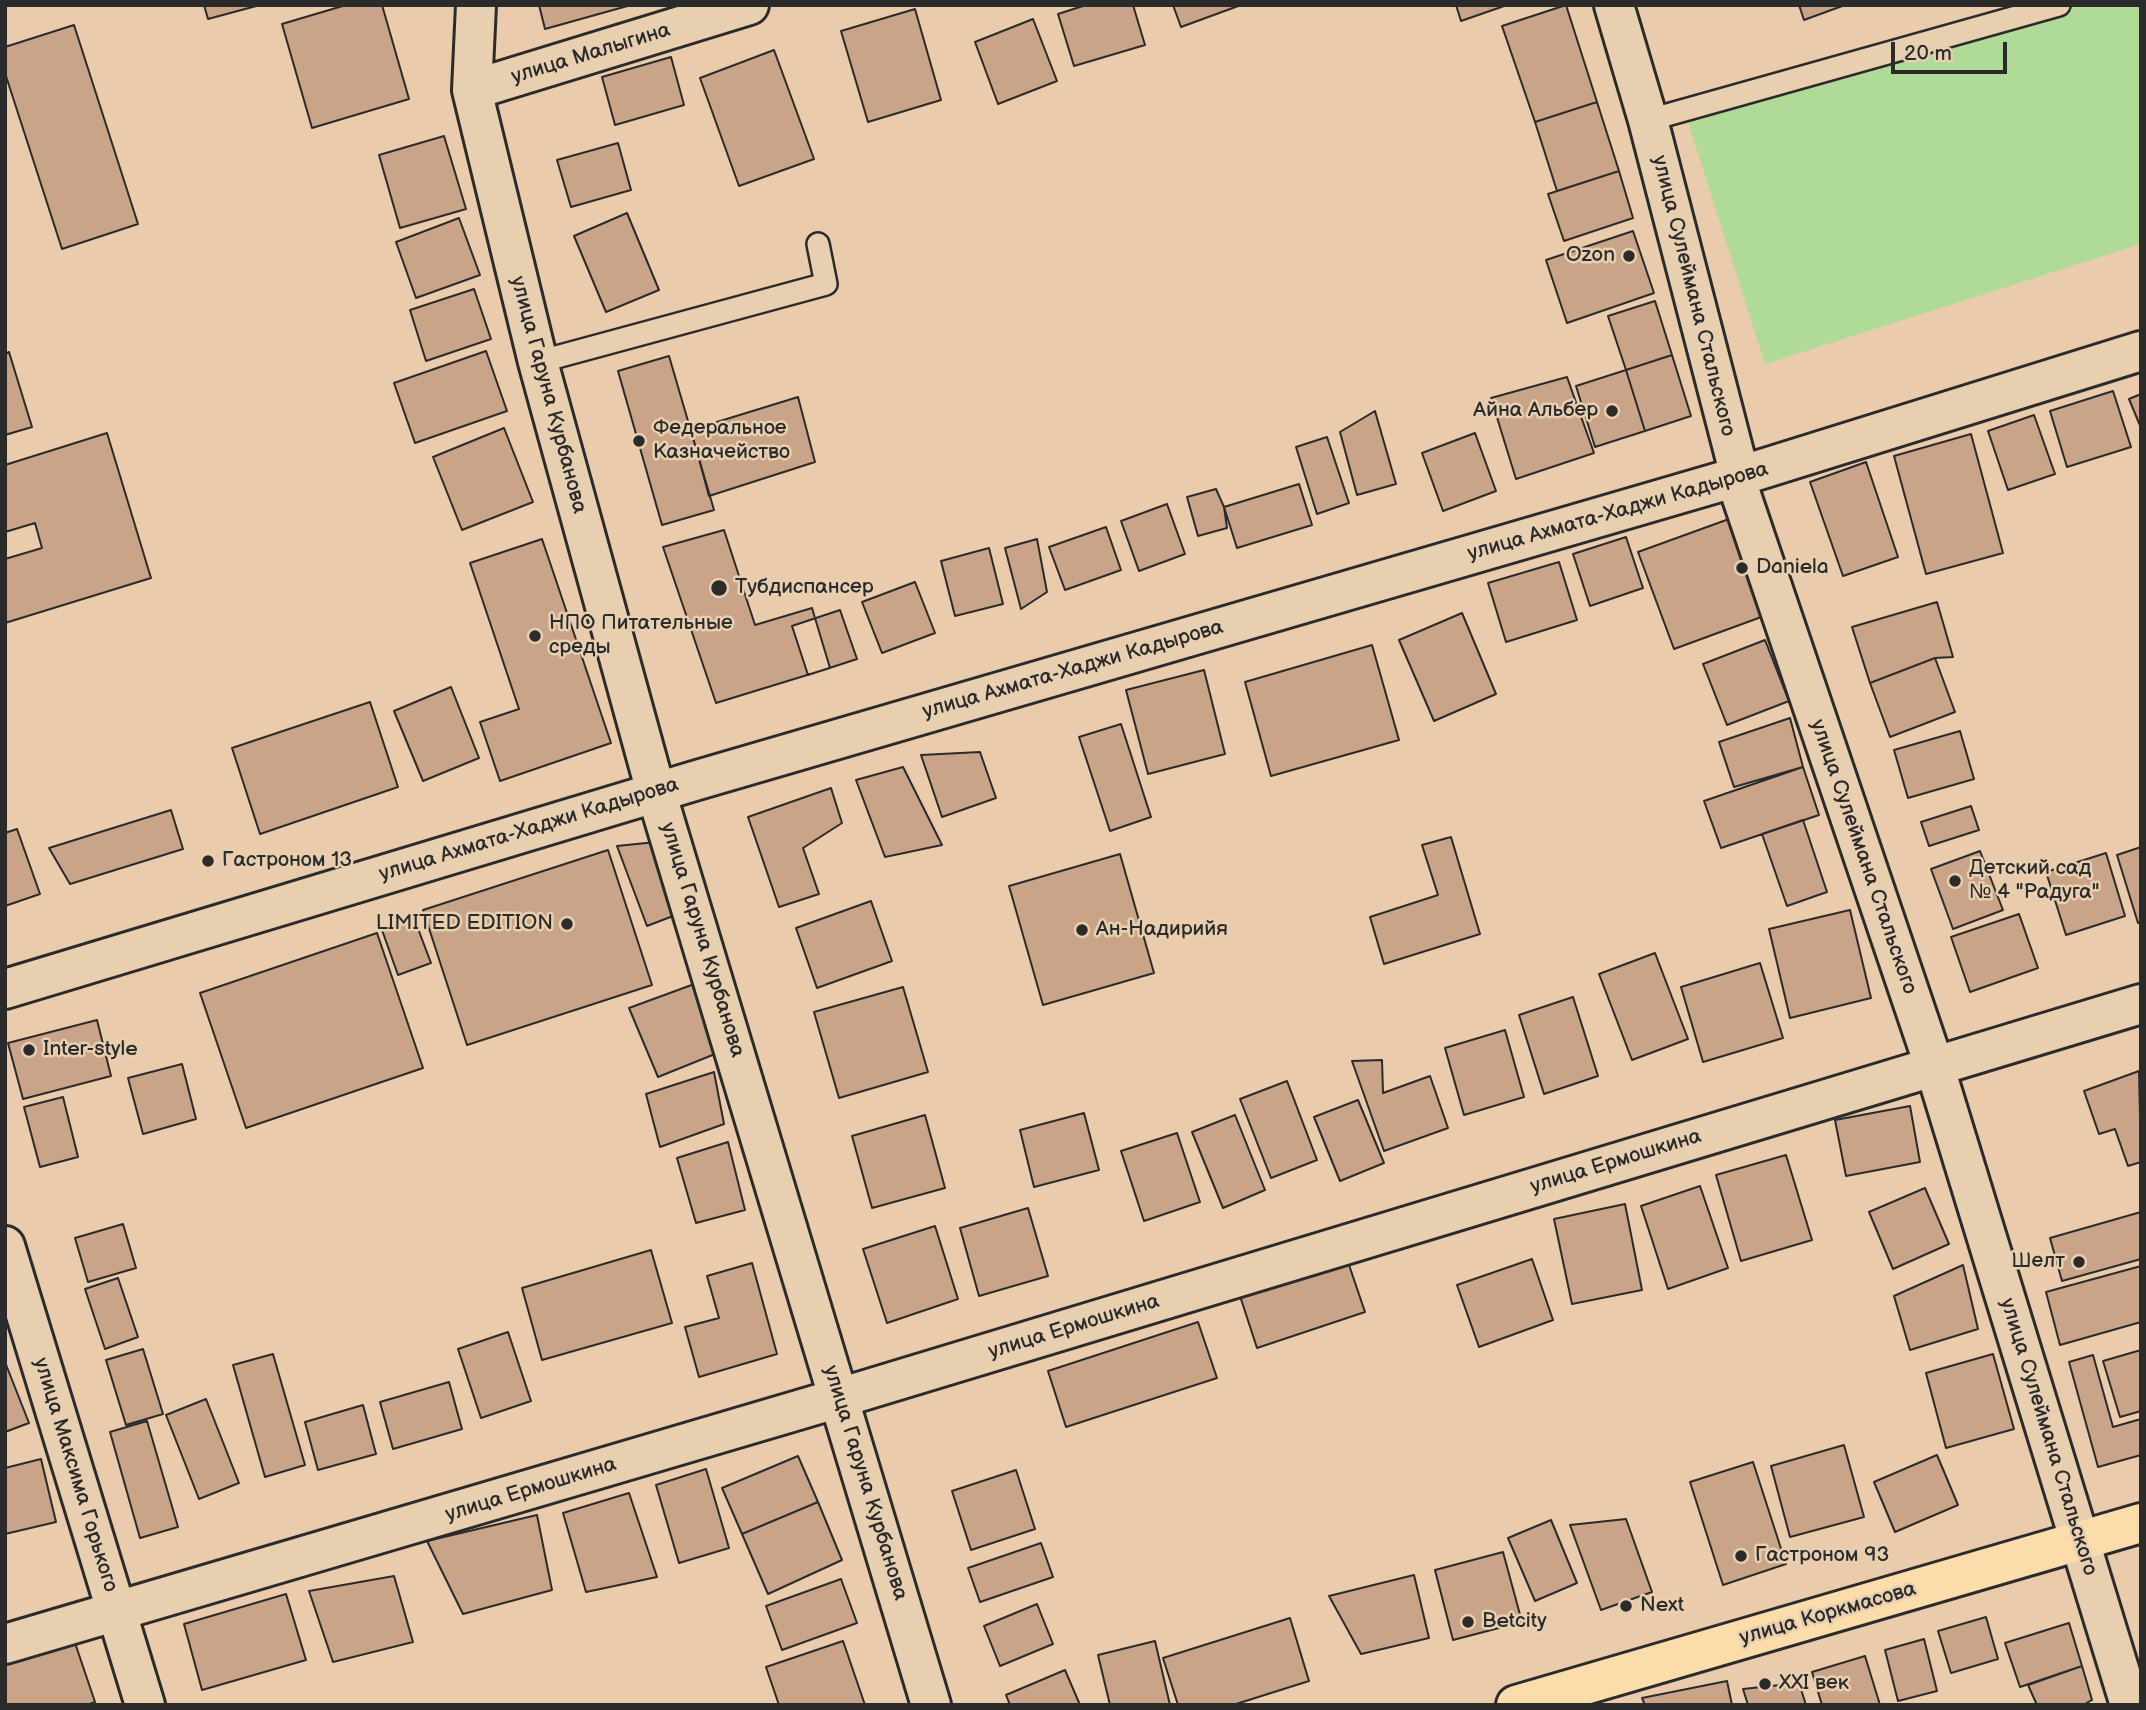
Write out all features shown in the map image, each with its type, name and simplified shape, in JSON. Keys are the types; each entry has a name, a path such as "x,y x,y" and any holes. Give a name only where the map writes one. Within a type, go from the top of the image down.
{"main road":[{"name":"улица Коркмасова","path":"1516,1705 2141,1523"}],"street":[{"name":"улица Гаруна Курбанова","path":"476,5 472,90 538,362 656,792 931,1705"},
{"name":"улица Малыгина","path":"472,90 750,5"},
{"name":"улица Сулеймана Стальского","path":"1608,5 1642,122 1735,478"},
{"name":"улица Сулеймана Стальского","path":"1615,5 1648,120 1735,478 1730,489 1930,1067 2076,1542 2130,1705"},
{"name":"улица Ахмата-Хаджи Кадырова","path":"5,989 656,792 1735,478 2141,351"},
{"name":"улица Ермошкина","path":"5,1644 839,1398 2141,1004"},
{"name":"улица Максима Горького","path":"5,1246 145,1705"},
{"name":"улица Сулеймана Стальского","path":"2076,1542 2122,1705"}],"lane":[{"path":"1642,122 2059,5"},
{"path":"538,362 826,284 818,243"}],"green space":[{"path":"2047,5 2141,5 2141,244 1765,364 1686,116"}],"building":[{"path":"204,5 260,5 208,19"},
{"path":"346,5 382,5 409,99 312,128 282,24"},
{"path":"539,5 631,5 545,29"},
{"path":"1086,5 1133,5 1145,45 1074,66 1058,14"},
{"path":"1173,5 1241,5 1181,27"},
{"path":"1456,5 1507,5 1461,21"},
{"path":"1566,5 1597,102 1535,122 1502,26"},
{"path":"1799,5 1845,5 1804,20"},
{"path":"915,9 941,100 868,122 841,31"},
{"path":"1033,19 1057,81 998,104 975,42"},
{"path":"74,25 138,224 62,249 5,73 5,47"},
{"path":"774,50 814,159 739,186 700,78"},
{"path":"671,57 684,105 615,125 602,77"},
{"path":"1597,102 1619,171 1557,191 1535,122"},
{"path":"444,136 466,209 400,228 379,155"},
{"path":"618,143 631,190 571,207 557,160"},
{"path":"1619,171 1633,218 1564,241 1548,194"},
{"path":"627,213 659,290 606,312 574,236"},
{"path":"459,218 480,275 416,298 396,242"},
{"path":"1633,231 1654,293 1567,323 1546,260"},
{"path":"474,289 491,339 426,361 410,310"},
{"path":"1655,301 1672,355 1626,370 1608,316"},
{"path":"486,351 507,411 415,443 394,383"},
{"path":"9,352 32,427 5,435 5,354"},
{"path":"1672,355 1691,416 1645,431 1626,370"},
{"path":"669,356 714,510 662,525 618,371"},
{"path":"1626,370 1645,431 1595,447 1576,386"},
{"path":"1567,377 1594,453 1516,479 1491,398"},
{"path":"2113,391 2131,447 2067,467 2050,411"},
{"path":"2141,394 2141,428 2129,399"},
{"path":"798,397 815,462 709,496 691,430"},
{"path":"1375,411 1396,484 1357,495 1340,432"},
{"path":"2034,415 2055,474 2008,490 1988,431"},
{"path":"504,428 533,502 462,530 433,457"},
{"path":"107,433 151,578 5,623 5,559 42,548 35,523 5,532 5,465"},
{"path":"1475,433 1496,491 1443,511 1422,453"},
{"path":"1971,434 2003,553 1926,574 1894,456"},
{"path":"1327,437 1349,503 1317,514 1296,447"},
{"path":"1866,462 1898,557 1843,576 1810,482"},
{"path":"1299,484 1312,525 1237,548 1224,507"},
{"path":"1216,489 1224,507 1227,528 1198,536 1187,497"},
{"path":"1167,504 1185,554 1139,571 1121,521"},
{"path":"1729,519 1764,616 1674,649 1638,552"},
{"path":"1106,527 1121,570 1065,590 1049,547"},
{"path":"724,530 755,625 812,608 830,668 716,703 663,547"},
{"path":"1626,537 1643,588 1590,606 1573,554"},
{"name":"НПО Питательные среды","path":"542,539 611,743 500,781 480,722 519,709 470,563"},
{"path":"1037,539 1047,592 1021,609 1005,548"},
{"path":"989,548 1003,604 955,616 941,561"},
{"path":"1559,562 1577,620 1506,642 1488,583"},
{"path":"915,582 935,633 882,653 862,602"},
{"path":"1937,602 1953,657 1935,658 1870,683 1852,627"},
{"path":"840,610 857,659 808,675 792,626"},
{"path":"1462,613 1496,694 1434,721 1399,640"},
{"path":"1765,640 1789,701 1727,725 1703,664"},
{"path":"1372,645 1399,740 1271,776 1245,682"},
{"path":"1935,658 1955,712 1890,737 1870,683"},
{"path":"1204,670 1225,754 1148,774 1126,690"},
{"path":"451,687 479,758 423,781 394,711"},
{"path":"370,702 398,787 260,834 232,748"},
{"path":"1790,718 1803,767 1734,787 1719,742"},
{"path":"1121,724 1151,817 1110,831 1079,737"},
{"path":"1960,731 1974,779 1908,798 1894,750"},
{"path":"980,752 996,798 942,817 921,755"},
{"path":"903,767 942,845 885,857 856,780"},
{"path":"1803,767 1819,815 1721,848 1704,801"},
{"path":"831,788 842,823 803,848 819,894 779,907 748,817"},
{"path":"1971,806 1979,830 1929,846 1921,822"},
{"path":"171,810 183,849 70,884 49,848"},
{"path":"1803,820 1827,892 1787,906 1762,834"},
{"path":"17,829 40,894 5,906 5,833"},
{"path":"1451,837 1480,934 1384,964 1370,917 1438,895 1422,845"},
{"path":"666,841 686,911 647,926 617,846"},
{"path":"2141,847 2141,922 2138,923 2117,855"},
{"path":"608,850 652,985 467,1045 423,910"},
{"path":"1980,851 2003,910 1953,929 1931,869"},
{"path":"2106,853 2125,916 2066,935 2046,872"},
{"name":"Ан-Надирийя","path":"1120,854 1154,973 1043,1005 1009,886"},
{"path":"871,901 892,961 817,988 796,928"},
{"path":"1850,910 1871,998 1790,1018 1769,929"},
{"path":"2019,914 2038,968 1970,992 1951,937"},
{"path":"414,918 431,963 398,975 382,930"},
{"path":"377,933 423,1068 246,1128 200,993"},
{"path":"1655,953 1688,1039 1632,1060 1599,974"},
{"path":"1760,963 1783,1038 1703,1062 1681,987"},
{"path":"697,983 715,1054 658,1077 629,1008"},
{"path":"903,987 928,1072 839,1098 814,1012"},
{"path":"1573,997 1598,1076 1544,1094 1519,1015"},
{"path":"97,1020 111,1076 23,1099 8,1043"},
{"path":"1505,1030 1524,1097 1464,1115 1445,1048"},
{"path":"1382,1060 1383,1093 1430,1076 1448,1128 1384,1151 1352,1061"},
{"path":"182,1064 196,1119 143,1134 128,1078"},
{"path":"2139,1071 2141,1162 2128,1166 2115,1129 2099,1134 2084,1091"},
{"path":"714,1072 724,1124 660,1147 646,1094"},
{"path":"1287,1081 1317,1160 1271,1178 1240,1099"},
{"path":"63,1097 78,1157 40,1167 24,1107"},
{"path":"1358,1100 1384,1163 1340,1181 1314,1117"},
{"path":"1910,1106 1920,1162 1846,1176 1835,1120"},
{"path":"1084,1113 1099,1170 1034,1187 1020,1130"},
{"path":"925,1115 945,1188 872,1208 852,1136"},
{"path":"1235,1115 1265,1190 1223,1208 1192,1132"},
{"path":"1177,1133 1200,1202 1144,1221 1121,1151"},
{"path":"728,1142 745,1210 696,1223 677,1158"},
{"path":"1786,1155 1812,1240 1741,1261 1716,1175"},
{"path":"1700,1186 1728,1268 1668,1289 1641,1206"},
{"path":"1925,1188 1949,1244 1893,1269 1869,1212"},
{"path":"1625,1204 1642,1290 1572,1304 1554,1219"},
{"path":"1028,1208 1048,1276 979,1296 960,1228"},
{"path":"2141,1212 2141,1259 2062,1281 2050,1238"},
{"path":"123,1224 136,1268 88,1282 75,1238"},
{"path":"935,1226 958,1299 887,1323 863,1249"},
{"path":"651,1250 672,1323 542,1360 522,1288"},
{"path":"1347,1259 1365,1312 1257,1348 1240,1296"},
{"path":"1532,1259 1553,1320 1479,1347 1457,1285"},
{"path":"752,1263 777,1354 699,1377 685,1327 719,1318 707,1276"},
{"path":"1963,1265 1978,1329 1910,1350 1894,1296"},
{"path":"2141,1266 2141,1322 2060,1345 2046,1292"},
{"path":"118,1278 138,1337 105,1349 85,1289"},
{"path":"1198,1322 1217,1378 1066,1427 1048,1371"},
{"path":"508,1332 531,1401 481,1418 458,1349"},
{"path":"143,1349 163,1414 126,1425 106,1360"},
{"path":"2141,1350 2141,1411 2120,1417 2103,1361"},
{"path":"273,1354 305,1465 265,1477 233,1365"},
{"path":"1993,1354 2014,1429 1946,1448 1926,1373"},
{"path":"2093,1355 2113,1427 2141,1419 2141,1455 2098,1467 2069,1362"},
{"path":"5,1362 29,1423 5,1432"},
{"path":"449,1382 462,1429 393,1449 380,1402"},
{"path":"206,1399 239,1483 199,1499 166,1415"},
{"path":"363,1405 376,1454 318,1470 305,1422"},
{"path":"147,1421 178,1527 140,1538 110,1432"},
{"path":"1844,1445 1864,1517 1790,1537 1771,1466"},
{"path":"1937,1455 1958,1505 1895,1532 1874,1482"},
{"path":"798,1456 818,1502 742,1534 722,1488"},
{"path":"41,1459 56,1522 5,1534 5,1468"},
{"path":"1753,1462 1786,1564 1723,1585 1690,1482"},
{"path":"706,1469 729,1548 679,1563 656,1485"},
{"path":"1016,1470 1035,1529 971,1550 952,1491"},
{"path":"629,1493 657,1577 586,1592 563,1513"},
{"path":"818,1502 842,1560 768,1594 742,1534"},
{"path":"537,1515 552,1590 463,1614 427,1541"},
{"path":"1626,1519 1652,1592 1601,1610 1570,1525"},
{"path":"1551,1520 1577,1583 1535,1601 1508,1538"},
{"path":"1041,1543 1053,1577 980,1602 968,1568"},
{"path":"1503,1552 1522,1622 1453,1640 1435,1570"},
{"path":"1414,1575 1429,1638 1361,1654 1329,1596"},
{"path":"394,1576 413,1642 333,1662 309,1591"},
{"path":"841,1579 857,1623 782,1650 766,1606"},
{"path":"286,1594 306,1660 202,1690 184,1624"},
{"path":"1037,1604 1053,1644 1000,1666 984,1626"},
{"path":"1986,1617 1998,1659 1951,1673 1938,1631"},
{"path":"1290,1618 1309,1681 1233,1705 1178,1705 1163,1658"},
{"path":"2069,1623 2082,1666 2020,1687 2005,1643"},
{"path":"73,1637 95,1702 87,1705 5,1705 5,1661"},
{"path":"1924,1639 1937,1691 1898,1701 1885,1650"},
{"path":"843,1641 865,1705 779,1705 766,1667"},
{"path":"1155,1641 1170,1705 1110,1705 1098,1655"},
{"path":"1865,1656 1880,1705 1822,1705 1812,1672"},
{"path":"2082,1666 2092,1700 2083,1705 2037,1705 2028,1685"},
{"path":"1065,1670 1080,1705 1010,1705 1006,1695"},
{"path":"1727,1681 1732,1705 1645,1705 1642,1698"},
{"path":"1799,1683 1806,1705 1748,1705 1743,1689"}],"place":[{"name":"Ozon","path":"1629,256"},
{"name":"Айна Альбер","path":"1612,411"},
{"name":"Федеральное Казначейство","path":"639,441"},
{"name":"Daniela","path":"1742,568"},
{"name":"Тубдиспансер","path":"719,588"},
{"name":"НПО Питательные среды","path":"535,636"},
{"name":"Гастроном 13","path":"208,861"},
{"name":"Детский сад № 4 \"Радуга\"","path":"1955,881"},
{"name":"LIMITED EDITION","path":"567,924"},
{"name":"Ан-Надирийя","path":"1082,930"},
{"name":"Inter-style","path":"29,1050"},
{"name":"Шелт","path":"2079,1262"},
{"name":"Гастроном 93","path":"1741,1556"},
{"name":"Next","path":"1626,1606"},
{"name":"Betcity","path":"1468,1622"},
{"name":"XXI век","path":"1765,1684"}]}
